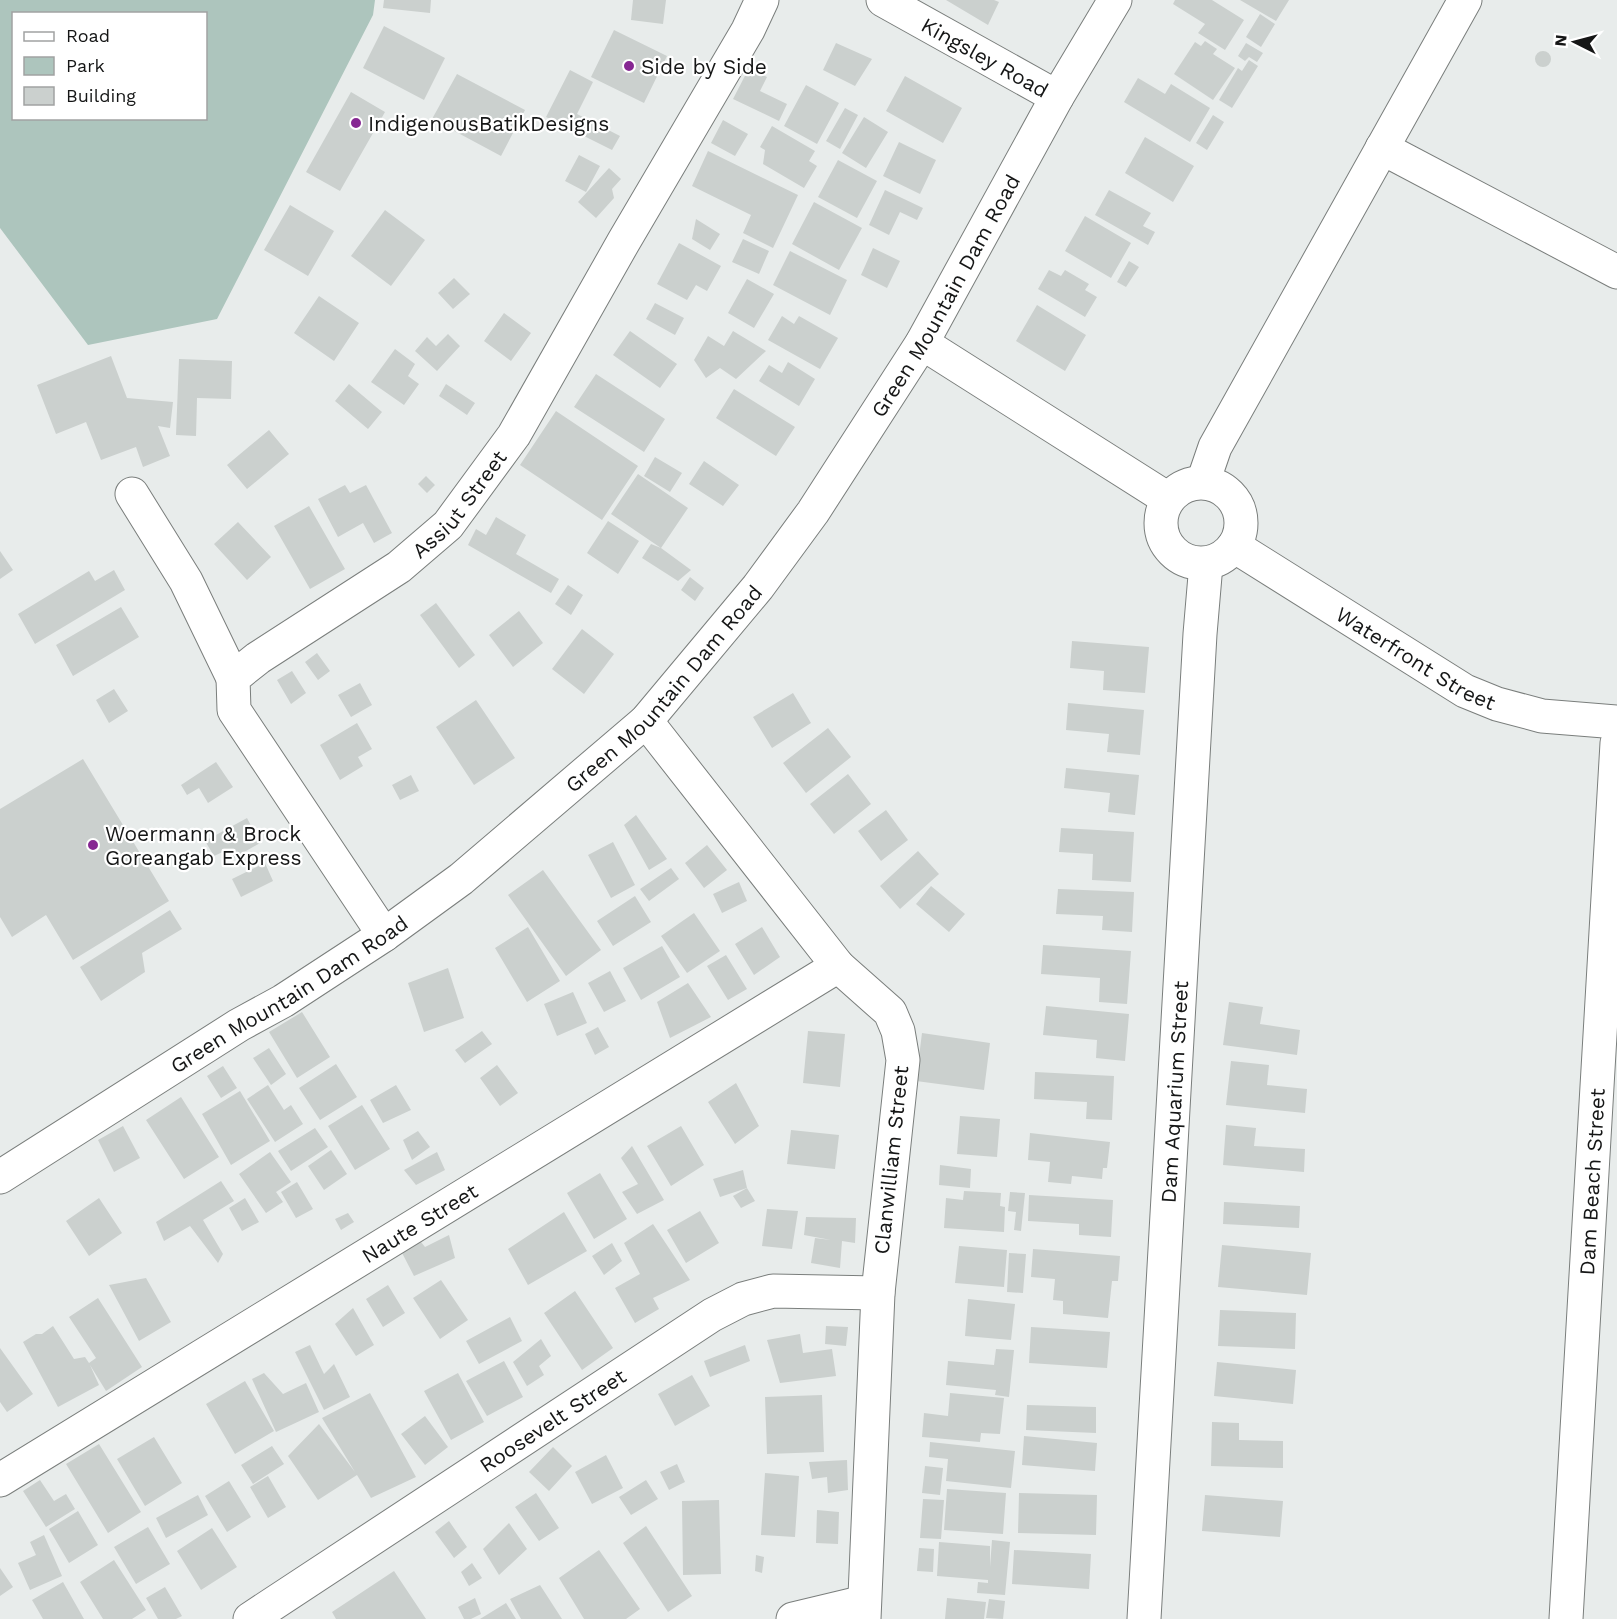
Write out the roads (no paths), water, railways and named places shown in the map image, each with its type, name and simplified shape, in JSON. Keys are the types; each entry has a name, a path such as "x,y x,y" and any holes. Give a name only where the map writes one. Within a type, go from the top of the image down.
{"street":[{"name":"Assiut Street","path":"233,678 258,658 399,567 448,525 514,435 624,241 748,30 762,0"},
{"name":"Kingsley Road","path":"883,0 1057,97"},
{"name":"Green Mountain Dam Road","path":"0,1178 239,1025 284,1001 384,935 461,879 646,721 758,587 813,512 922,343 1057,97 1115,0"},
{"path":"1203,482 1215,447 1465,0"},
{"path":"1382,148 1617,272"},
{"path":"922,343 1168,499"},
{"path":"1203,482 1216,485 1236,502 1241,528 1238,541 1220,560 1206,564 1193,564 1180,559 1170,550 1163,538 1160,525 1162,511 1168,499 1189,484 1203,482"},
{"path":"132,494 186,581 233,678 234,710 384,935"},
{"name":"Waterfront Street","path":"1234,546 1465,691 1497,704 1542,716 1617,722"},
{"name":"Dam Aquarium Street","path":"1144,1619 1200,634 1206,564"},
{"name":"Clanwilliam Street","path":"646,721 838,966 890,1012 898,1031 903,1060 878,1293 864,1610"},
{"name":"Dam Beach Street","path":"1566,1619 1617,743"},
{"name":"Naute Street","path":"0,1480 838,966"},
{"name":"Roosevelt Street","path":"250,1619 712,1315 743,1299 773,1291 878,1293"},
{"path":"793,1619 864,1610"}],"place":[{"name":"Side by Side","path":"629,66"},
{"name":"IndigenousBatikDesigns","path":"356,123"},
{"name":"Woermann & Brock Goreangab Express","path":"93,845"}]}
